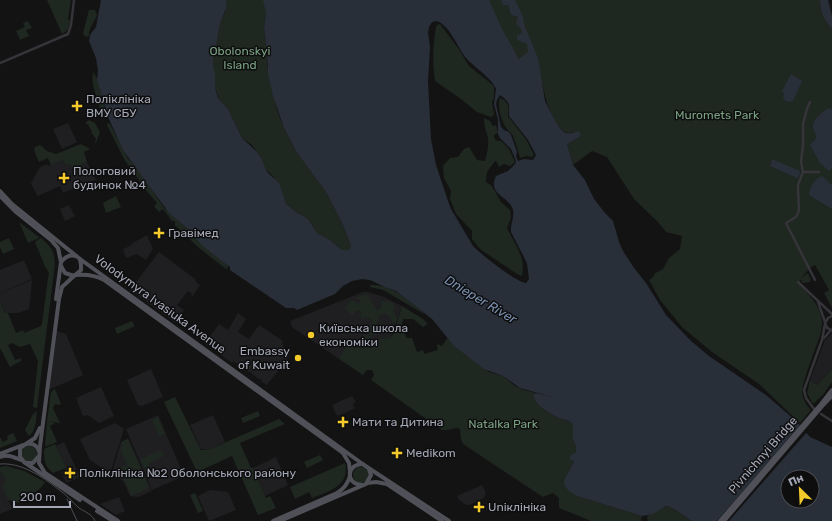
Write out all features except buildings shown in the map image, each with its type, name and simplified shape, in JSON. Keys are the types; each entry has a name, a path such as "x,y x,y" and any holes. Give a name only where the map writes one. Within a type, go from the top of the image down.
{"main road":[{"name":"Volodymyra Ivasiuka Avenue","path":"0,191 12,204 78,258 343,453 349,463 350,474"},
{"path":"0,196 16,212 55,244 60,253 61,264 40,427 35,438 26,444 0,455"},
{"path":"0,455 8,455 27,464 34,463 38,458 60,293 66,282 79,272 81,267 78,258 73,255 66,257 61,264"},
{"path":"61,264 65,273 74,275"},
{"name":"Volodymyra Ivasiuka Avenue","path":"74,275 88,274 104,280 366,466 449,521"},
{"path":"823,404 832,390"},
{"path":"823,404 832,396"},
{"name":"Pivnichnyi Bridge","path":"720,521 823,404"},
{"name":"Pivnichnyi Bridge","path":"724,521 823,404"},
{"path":"113,521 23,461 19,451 26,444 33,444 38,448 40,466 45,473 118,521"},
{"path":"273,521 337,493 345,487 349,481 350,474 354,467 366,466 371,472 371,476 365,484 280,521"},
{"path":"350,474 353,482 359,485 376,482 387,484 442,521"}],"street":[{"path":"0,63 68,34 71,25 74,0"},
{"path":"810,102 803,124 801,162 803,172 798,185 799,212 796,217 786,223 815,280"},
{"path":"803,172 819,172"},
{"path":"798,282 832,315 825,323 822,340 804,390 806,398 814,409"},
{"path":"818,301 827,328 832,330 822,340"},
{"path":"821,414 832,421"}],"shaded area":[{"path":"68,123 77,142 62,149 53,129"},
{"name":"Пологовий будинок №4","path":"63,159 70,163 72,169 87,162 96,180 90,181 63,193 60,186 38,196 31,183 40,167 47,164 48,166"},
{"path":"69,205 75,216 65,221 60,209"},
{"path":"147,235 153,249 146,260 137,254 126,258 123,249"},
{"path":"159,252 195,279 200,285 192,297 192,294 189,291 187,292 177,305 184,310 176,323 130,290"},
{"path":"24,260 32,279 0,293 0,270"},
{"path":"32,280 29,309 18,313 5,313 0,301 0,293"},
{"name":"Київська школа економіки","path":"363,292 384,297 402,306 392,335 389,338 355,341 347,346 339,359 292,327 290,321"},
{"path":"238,313 246,319 238,332 249,339 259,325 283,341 282,343 289,357 267,385 251,372 233,361 232,363 205,343 219,324 228,330"},
{"path":"56,331 66,334 83,375 48,390"},
{"path":"832,333 832,369 817,385 810,380 825,340"},
{"path":"151,369 163,397 142,406 138,405 127,380"},
{"path":"101,387 114,416 99,423 88,415 83,416 76,398"},
{"path":"352,396 356,402 353,404 355,408 338,416 332,405"},
{"path":"158,415 184,476 152,490 126,429"},
{"path":"213,415 225,442 208,450 201,449 190,425"},
{"path":"115,423 124,429 110,473 90,460 80,439"},
{"path":"128,438 152,491 138,497 130,496 124,482 116,476 113,469 121,442"},
{"path":"64,442 80,477 66,483 61,472 66,469 56,446"},
{"path":"276,457 288,485 265,496 253,468"},
{"path":"0,472 5,478 5,483 3,486 12,509 0,514"},
{"path":"482,485 486,493 484,498 469,505 466,505 459,500 457,496"},
{"path":"210,490 228,492 236,510 209,521 198,496"},
{"path":"119,497 125,511 116,515 100,504"}],"green space":[{"path":"47,0 71,0 68,19 70,21 69,26 62,34"},
{"name":"Obolonskyi Island","path":"226,0 268,0 264,29 267,51 267,66 277,110 284,128 297,153 326,192 342,223 351,246 349,250 342,250 330,240 317,233 308,219 286,204 273,176 266,170 261,157 252,145 242,138 228,109 219,99 215,88 212,58 220,24 225,12"},
{"name":"Muromets Park","path":"460,0 820,0 823,16 832,29 832,308 824,293 829,290 815,265 801,278 808,273 811,280 810,282 802,283 801,279 799,283 815,303 822,321 820,337 802,389 804,399 811,410 800,423 759,384 712,352 682,327 660,300 649,280 654,276 654,274 663,269 669,258 680,249 682,236 666,232 658,222 634,199 607,157 592,151 573,165 567,144 578,138 576,132 568,133 558,125 550,112 542,83 530,76 513,49"},
{"path":"89,10 95,10 97,15 90,30 89,36 85,37 83,33"},
{"path":"28,21 32,28 26,30 29,36 20,40 16,31 25,27 23,23"},
{"path":"440,24 469,66 494,86 494,98 492,102 494,115 491,117 477,112 435,81 433,60 434,40 436,26"},
{"path":"93,72 101,92 107,115 105,117 99,106 100,103 94,88"},
{"path":"500,98 507,103 508,116 527,141 534,155 532,157 527,156 520,158 513,136 502,120 499,108"},
{"path":"484,118 490,121 493,126 496,125 498,133 494,135 494,138 497,141 501,141 509,149 515,162 510,166 504,164 499,167 495,161 487,172 486,182 492,186 501,202 510,210 511,218 507,228 521,257 523,269 522,276 480,249 472,239 472,231 456,214 450,199 451,191 444,178 443,166 450,158 458,157 464,149 469,147 477,160 485,161 488,150 488,138"},
{"path":"89,120 95,123 100,132 96,143 96,139 91,132 92,131 88,125 89,124 86,124"},
{"path":"108,123 110,124 127,157 143,176 164,208 187,228 199,242 228,265 228,268 226,269 199,248 175,225 175,221 172,221 163,209 159,212 154,206 157,203 124,159 107,125"},
{"path":"81,144 90,149 84,152 87,162 72,169 70,164 66,165 63,160 51,165 48,158 39,162 34,150 35,147 40,145 47,151 56,154"},
{"path":"116,196 121,207 106,213 103,203"},
{"path":"19,222 39,237 39,238 28,243"},
{"path":"9,238 14,249 3,254 0,247 0,242"},
{"path":"41,238 51,249 54,255 55,264 37,408 33,407 38,361 30,344 20,347 12,343 8,345 15,360 21,358 21,361 10,367 0,348 0,302 5,313 8,313 16,333 23,330 24,333 41,326 49,274 35,242"},
{"path":"371,285 379,285 393,290 425,314 383,290 370,287"},
{"path":"367,294 377,311 380,309 382,301 389,301 395,308 393,311 397,318 396,323 393,323 390,316 386,315 385,313 378,316 379,318 374,329 377,336 367,334 365,332 372,323 371,319 368,317 362,319 360,314 361,312 359,310 354,312 355,314 351,315 345,308 350,301 355,301 356,304 359,303 361,301 360,299 357,299 357,297"},
{"name":"Natalka Park","path":"402,306 423,319 428,324 423,327 413,319 403,319 401,329 405,330 406,338 412,338 417,352 423,350 424,354 438,350 438,344 441,346 443,345 448,337 455,347 489,372 503,376 515,386 536,393 533,396 540,406 555,416 570,422 573,425 573,440 576,446 576,452 570,457 571,460 574,460 565,480 566,488 577,496 642,516 641,521 591,521 559,508 559,498 553,493 543,497 463,444 460,429 442,430 371,380 374,375 372,370 367,370 363,375 339,359 348,345 363,340 363,335 371,336 374,339 389,338 393,335"},
{"path":"132,321 135,326 117,334 115,328"},
{"path":"832,369 832,382 822,396 813,404 807,393 810,380 817,385"},
{"path":"55,389 61,404 55,404 53,408 60,423 47,421 51,392"},
{"path":"175,397 201,450 208,450 279,419 285,424 240,443 266,498 270,496 276,508 258,515 232,456 197,472 164,402"},
{"path":"556,398 567,399 580,408"},
{"path":"37,411 34,428 29,436 25,430 33,414"},
{"path":"258,411 260,416 243,423 241,418"},
{"path":"158,417 165,434 159,436 152,420"},
{"path":"47,421 55,423 50,426 57,442 45,446"},
{"path":"13,433 17,441 0,448 0,437 3,442 8,439 7,436"},
{"path":"128,439 149,488 131,496 119,468 127,465 120,448 123,446 121,442"},
{"path":"55,444 66,468 53,473 45,462 44,449"},
{"path":"29,446 35,448 37,454 35,460 29,462 23,460 21,454 23,448"},
{"path":"161,450 164,456 149,463 150,466 144,468 140,459"},
{"path":"320,455 323,460 307,468 304,462"},
{"path":"345,463 345,477 337,486 312,498 309,492 295,499 290,487"},
{"path":"7,466 24,471 45,482 37,491 19,503 8,500 2,486 5,483 5,478 0,472 0,467"},
{"path":"361,467 367,469 369,475 367,481 361,483 355,481 353,475 355,469"},
{"path":"195,493 203,511 198,513 190,495"},
{"path":"669,506 692,521 648,521 648,515"}],"water":[{"name":"Dnieper River","path":"101,0 226,0 226,8 220,24 213,53 215,88 218,98 228,109 242,138 261,157 267,172 279,183 286,204 308,219 317,233 330,240 342,250 349,250 351,246 342,223 326,192 297,153 284,128 273,96 268,74 264,29 266,12 263,0 489,0 502,29 519,59 528,52 527,44 517,40 517,35 521,34 522,30 516,23 518,17 511,15 508,5 503,5 501,0 515,0 522,14 524,24 538,58 545,101 563,131 569,133 579,131 581,135 567,144 573,165 585,180 594,199 613,221 623,251 646,283 666,315 691,341 709,356 766,395 796,421 810,437 832,447 832,521 692,521 669,506 666,506 653,514 642,516 577,496 570,492 564,484 566,475 574,460 570,460 570,456 576,452 576,446 573,440 573,425 569,421 559,418 543,409 533,396 536,393 556,398 520,388 503,376 484,369 455,347 432,319 396,291 370,280 362,279 352,281 343,286 335,294 297,310 294,308 286,308 230,270 230,267 204,247 187,228 169,213 123,150 109,119 97,80 98,70 96,58 89,41 90,35 96,27","holes":["437,21 446,28 466,58 491,81 496,89 494,104 498,120 498,134 511,149 516,161 508,171 496,176 494,187 498,194 512,207 513,216 511,232 527,263 529,279 526,283 506,273 473,246 451,209 448,201 436,165 431,139 428,81 430,47 428,32 432,22","500,95 509,104 509,116 528,140 536,155 533,160 524,159 518,161 516,156 517,152 511,135 501,127 496,104"]},
{"path":"820,0 828,0 832,16 832,29 823,16"},
{"path":"791,74 802,81 793,101 788,102 783,99 784,94 782,91"},
{"path":"828,108 832,109 832,168 829,171 820,163 810,145 816,138 813,128 814,122 818,116"},
{"path":"772,159 800,171 799,176 797,178 770,166"},
{"path":"822,176 832,185 832,209 809,195 813,184"}],"pier":[{"path":"801,424 807,432 729,521 717,521"}],"tram line":[{"path":"0,464 16,465 39,475 64,493 95,521"},
{"path":"67,499 77,521"}],"place":[{"name":"Поліклініка ВМУ СБУ","path":"77,106"},
{"name":"Пологовий будинок №4","path":"64,178"},
{"name":"Гравімед","path":"159,233"},
{"name":"Київська школа економіки","path":"311,335"},
{"name":"Embassy of Kuwait","path":"298,358"},
{"name":"Мати та Дитина","path":"343,422"},
{"name":"Medikom","path":"397,453"},
{"name":"Поліклініка №2 Оболонського району","path":"70,473"},
{"name":"Uniклініка","path":"479,507"}]}
